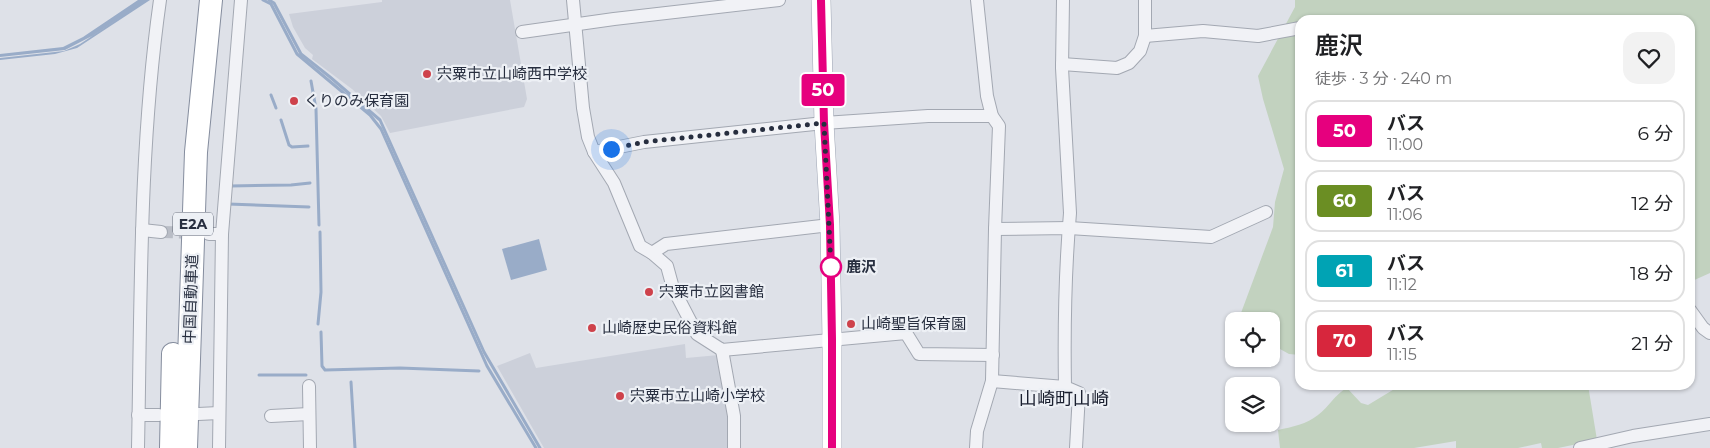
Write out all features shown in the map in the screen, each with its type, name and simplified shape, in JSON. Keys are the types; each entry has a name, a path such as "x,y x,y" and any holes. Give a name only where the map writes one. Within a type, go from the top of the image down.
{"highway":[{"name":"中国自動車道","path":"171,448 182,153 196,0"},
{"name":"中国自動車道","path":"186,448 196,152 211,0"}],"main road":[{"path":"820,0 830,225 832,448"}],"street":[{"path":"138,448 144,164 160,0"},
{"path":"219,448 216,234 241,0"},
{"path":"573,0 583,108 588,137 594,152 614,183 640,246 652,253 667,266 673,288 697,334 722,350 906,334 919,354 993,355"},
{"path":"522,32 779,0"},
{"path":"976,448 977,431 992,381 999,126 992,116 987,96 977,0"},
{"path":"1062,0 1062,64 1070,213 1064,350 1066,388"},
{"path":"1062,64 1117,68 1130,63 1140,51 1145,36 1145,0"},
{"path":"1145,36 1203,31 1258,36 1295,29"},
{"path":"594,152 644,142 824,123 928,116 992,116"},
{"path":"995,229 1069,228 1211,238 1266,212"},
{"path":"652,253 666,244 830,225"},
{"path":"142,230 161,232"},
{"path":"1695,318 1702,328 1710,333"},
{"path":"722,350 734,416 734,448"},
{"path":"992,381 1066,388 1078,393 1076,448"},
{"path":"309,386 310,448"},
{"path":"198,414 219,414"},
{"path":"271,416 309,414"},
{"path":"138,415 159,415"},
{"path":"1580,448 1632,436 1710,424"}],"shaded area":[{"name":"宍粟市立山崎西中学校","path":"382,0 510,0 527,99 524,107 390,133 381,116 352,89 312,59 313,55 305,48 293,27 289,14 382,2"},
{"name":"宍粟市立山崎小学校","path":"685,344 686,358 719,355 729,412 729,448 544,448 497,366 530,353 536,368"}],"green space":[{"path":"1295,0 1710,0 1710,273 1695,280 1695,15 1295,15 1295,355 1289,354 1280,349 1280,312 1241,312 1273,227 1275,202 1284,169 1258,76 1295,7"},
{"path":"1344,390 1349,390 1361,403 1368,405 1393,390 1589,390 1597,440 1558,448 1542,448 1541,443 1518,448 1456,448 1456,441 1414,448 1280,448 1278,432 1280,430 1299,425 1314,418"}],"water":[{"path":"138,0 150,0 77,48 55,54 0,60 0,58 64,51 80,44 139,5 92,36 65,50 0,57 0,54 63,47 83,37"},
{"path":"539,239 547,270 511,280 502,249"}],"waterway":[{"path":"263,0 271,4 297,54 370,115 381,129 487,366 536,448"},
{"path":"269,0 274,3 301,54 380,120 484,352 540,448"},
{"path":"311,81 316,109 319,225"},
{"path":"271,95 276,108"},
{"path":"281,120 289,145 292,147 308,146"},
{"path":"230,186 310,183"},
{"path":"228,204 309,207"},
{"path":"318,324 321,292 320,232"},
{"path":"321,332 322,366 325,370 400,368 479,371"},
{"path":"259,375 306,375"},
{"path":"351,382 355,448"}],"tunnel":[{"path":"161,232 199,233"}],"bus line":[{"name":"50","path":"821,0 824,123 830,225 832,448"}],"place":[{"name":"宍粟市立山崎西中学校","path":"427,74"},
{"name":"くりのみ保育園","path":"294,101"},
{"name":"鹿沢","path":"831,267"},
{"name":"宍粟市立図書館","path":"649,292"},
{"name":"山崎聖旨保育園","path":"851,324"},
{"name":"山崎歴史民俗資料館","path":"592,328"},
{"name":"宍粟市立山崎小学校","path":"620,396"}],"district":[{"name":"山崎町山崎","path":"1064,399"}],"route":[{"path":"611,149 644,142 824,123 831,267"}]}
